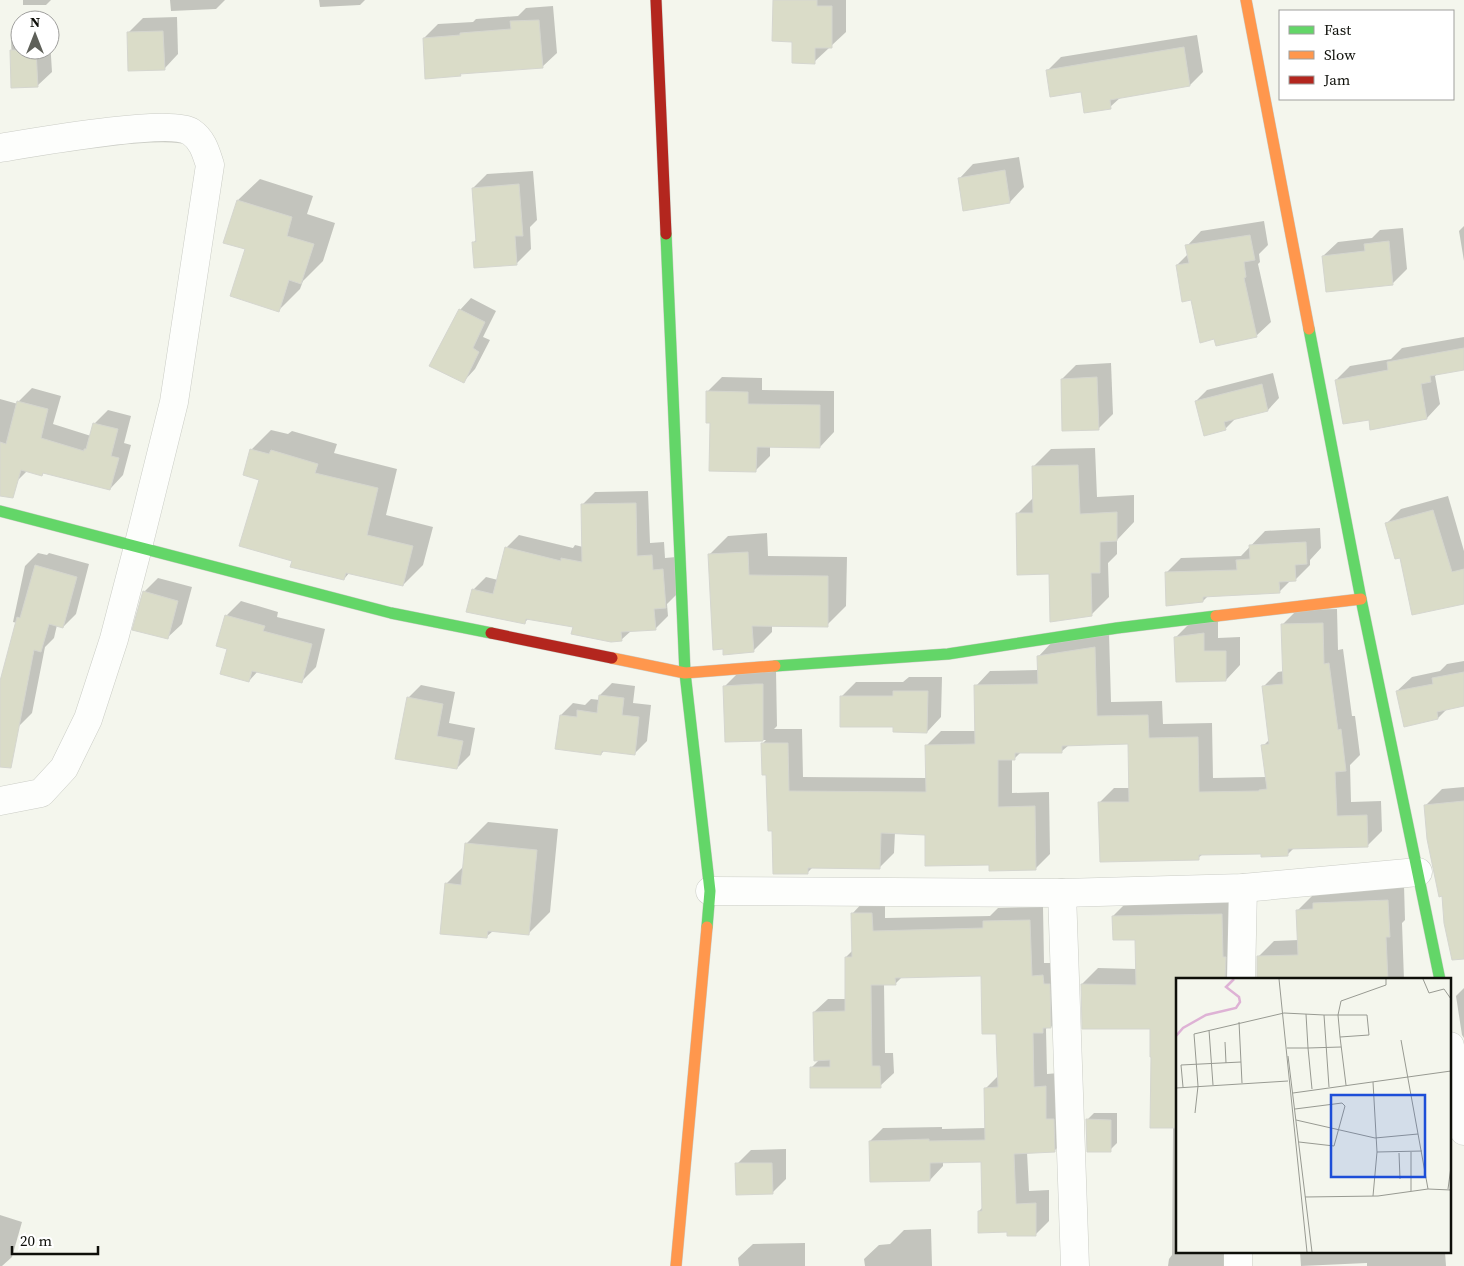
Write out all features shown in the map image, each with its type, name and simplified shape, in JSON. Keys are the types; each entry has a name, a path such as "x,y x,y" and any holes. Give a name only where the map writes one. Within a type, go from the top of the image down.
{"street":[{"path":"656,0 685,674 710,892 676,1266"},
{"path":"1246,0 1362,599 1440,978"},
{"path":"0,148 97,133 166,128 190,131 204,146 210,165 174,402 114,639 88,720 64,768 41,793 0,802"},
{"path":"0,511 391,613 685,674 948,654 1117,628 1362,599"},
{"path":"710,892 1062,893 1243,888 1418,872"},
{"path":"1241,978 1243,888"},
{"path":"1062,893 1075,1266"},
{"path":"1452,1058 1464,1132"}],"building":[{"path":"773,0 817,0 817,6 832,6 832,48 815,48 815,64 792,63 792,42 772,41"},
{"path":"539,20 543,68 460,74 461,76 425,79 423,38 511,29 510,21"},
{"path":"163,31 165,70 128,71 127,32"},
{"path":"1184,47 1190,86 1110,100 1111,109 1084,113 1081,92 1050,97 1046,70"},
{"path":"10,60 37,60 38,87 11,88"},
{"path":"1005,170 1010,203 963,211 958,178"},
{"path":"519,184 523,236 515,236 517,265 474,268 472,242 476,242 472,188"},
{"path":"237,200 292,217 287,236 314,244 301,284 289,280 279,312 230,296 245,249 223,243"},
{"path":"1250,235 1255,260 1244,262 1246,277 1244,278 1257,337 1216,346 1214,339 1200,343 1191,300 1182,302 1176,265 1189,263 1185,245"},
{"path":"1389,241 1393,285 1326,292 1322,256 1365,251 1364,244"},
{"path":"459,309 485,322 473,348 479,352 464,383 429,366"},
{"path":"1464,348 1464,370 1430,376 1431,382 1421,384 1427,419 1370,430 1369,420 1343,424 1335,380 1388,370 1387,362"},
{"path":"1097,377 1099,430 1062,431 1061,379"},
{"path":"1262,384 1268,411 1224,422 1226,430 1204,436 1195,401"},
{"path":"706,391 748,392 748,404 820,405 820,448 757,447 756,472 709,471 710,423 706,423"},
{"path":"17,401 48,409 41,438 84,451 93,423 118,429 111,456 119,458 110,490 43,473 42,476 21,470 13,498 0,496 0,442 6,444"},
{"path":"250,449 269,454 271,450 318,464 315,473 378,488 367,535 413,546 403,586 346,573 344,580 290,567 292,561 239,546 259,480 243,475"},
{"path":"1078,465 1080,514 1117,512 1117,541 1100,542 1100,573 1091,573 1092,616 1050,622 1049,574 1017,575 1016,513 1033,513 1032,466"},
{"path":"636,503 637,556 652,555 653,570 663,569 666,608 654,609 656,630 621,632 622,641 611,642 571,634 573,627 526,619 525,624 466,612 472,589 493,594 505,547 561,561 561,558 582,562 581,504"},
{"path":"1433,510 1452,572 1464,569 1464,604 1412,615 1400,558 1395,559 1385,523"},
{"path":"1306,542 1307,564 1295,565 1296,581 1279,582 1280,593 1203,597 1203,602 1166,606 1165,572 1237,570 1236,560 1250,559 1249,545"},
{"path":"748,552 749,575 828,576 828,627 752,626 754,652 723,655 723,649 713,650 708,554"},
{"path":"35,565 77,577 63,628 49,624 41,652 34,650 11,768 0,767 0,681 17,617 20,618"},
{"path":"143,591 178,601 168,639 132,630"},
{"path":"225,615 265,626 263,631 312,644 302,683 252,671 249,682 220,674 227,649 216,646"},
{"path":"1323,623 1324,664 1329,663 1338,730 1341,729 1346,771 1335,772 1337,816 1367,815 1368,847 1288,849 1288,856 1261,857 1261,854 1199,855 1199,860 1100,862 1098,802 1129,802 1128,744 1062,746 1062,753 1015,753 1015,760 998,760 998,807 1035,806 1036,870 989,871 989,865 925,866 925,835 881,833 880,869 808,868 808,874 773,874 772,831 768,831 766,775 762,775 761,743 788,743 789,791 926,792 925,745 975,744 974,685 1038,684 1037,656 1095,647 1097,716 1148,715 1149,738 1198,737 1199,792 1259,791 1267,789 1261,745 1269,744 1262,686 1283,684 1281,624"},
{"path":"1204,633 1204,651 1226,651 1226,681 1176,682 1174,637"},
{"path":"1464,672 1464,706 1437,712 1438,719 1404,727 1396,691 1433,684 1432,678"},
{"path":"763,684 763,741 725,742 723,686"},
{"path":"893,691 928,691 927,733 893,732 893,727 840,727 840,696 893,696"},
{"path":"599,695 624,698 622,715 639,717 635,755 602,751 601,755 555,749 560,715 577,717 577,710 597,713"},
{"path":"407,697 443,704 437,736 463,741 457,769 395,759"},
{"path":"1464,801 1464,959 1452,960 1444,923 1442,896 1439,897 1427,839 1424,805"},
{"path":"465,843 537,850 529,935 488,931 487,938 440,934 445,883 461,885"},
{"path":"1388,900 1390,937 1386,937 1388,978 1257,978 1257,956 1298,955 1296,910 1313,909 1313,903"},
{"path":"851,913 872,913 873,931 983,928 983,921 1030,920 1032,976 1043,975 1044,984 1050,984 1051,1028 1043,1028 1043,1033 1033,1033 1034,1087 1046,1086 1046,1119 1054,1119 1055,1152 1014,1154 1016,1204 1036,1203 1036,1236 1007,1236 1007,1232 978,1233 978,1211 982,1211 981,1162 930,1163 930,1181 870,1182 869,1141 985,1140 984,1088 998,1087 996,1034 982,1034 981,976 895,978 896,985 871,985 872,1066 880,1066 881,1088 810,1088 810,1067 830,1067 830,1060 814,1061 813,1012 845,1011 845,957 852,957"},
{"path":"1222,914 1223,957 1226,957 1225,978 1176,978 1176,1128 1150,1128 1150,1029 1082,1029 1081,984 1136,985 1135,940 1113,940 1112,916"},
{"path":"1086,1119 1111,1120 1111,1152 1087,1152"},
{"path":"735,1163 772,1163 773,1194 736,1195"}],"traffic: fast":[{"path":"666,234 685,673 710,891 707,927"},
{"path":"1309,329 1361,599 1440,978"},
{"path":"0,511 391,613 491,633"},
{"path":"775,666 948,654 1117,628 1216,616"}],"traffic: slow":[{"path":"1246,0 1309,329"},
{"path":"1216,616 1361,599"},
{"path":"612,658 685,673 775,666"},
{"path":"676,1266 707,927"}],"traffic: jam":[{"path":"656,0 666,234"},
{"path":"491,633 612,658"}]}
